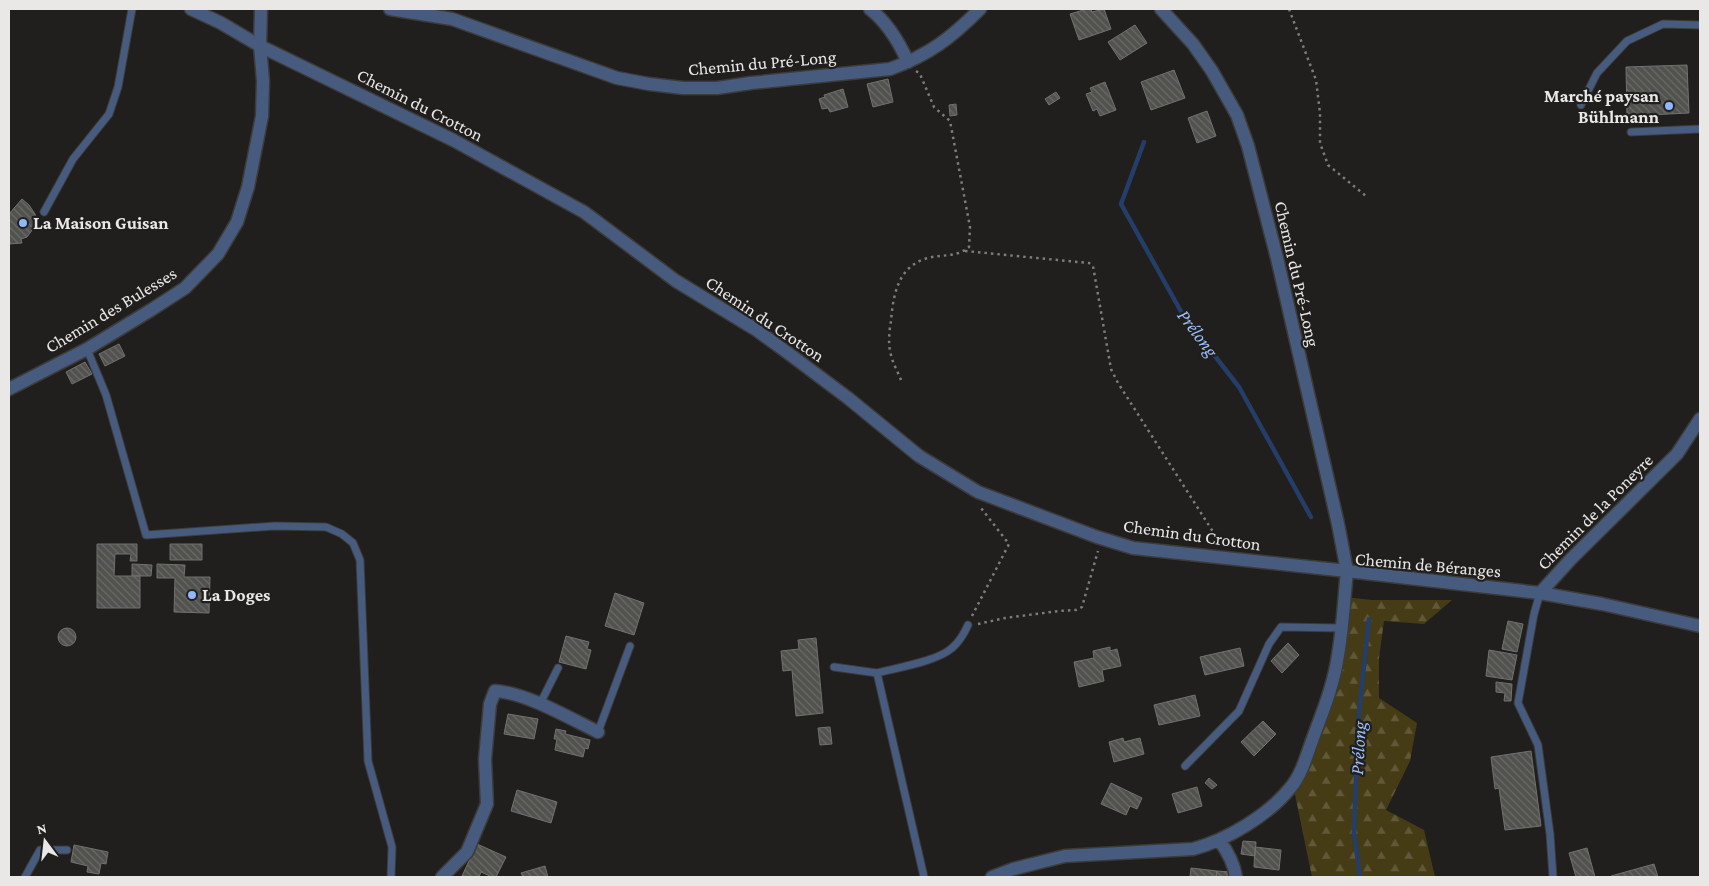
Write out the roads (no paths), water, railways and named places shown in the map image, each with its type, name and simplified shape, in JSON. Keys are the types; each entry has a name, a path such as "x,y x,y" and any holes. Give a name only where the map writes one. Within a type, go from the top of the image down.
{"street":[{"name":"Chemin du Crotton","path":"190,9 221,23 260,46 453,140 584,212 676,281 755,329 788,352 919,456 978,492 1133,548 1347,572"},
{"name":"Chemin des Bulesses","path":"9,389 87,349 185,288 218,254 237,222 248,187 262,116 261,9"},
{"name":"Chemin du Pré-Long","path":"390,9 452,19 617,78 682,88 717,88 800,77 890,69 932,50 961,28 980,9"},
{"path":"870,9 897,38 908,62"},
{"name":"Chemin du Pré-Long","path":"1161,9 1193,44 1212,71 1237,115 1248,146 1279,267 1338,524 1347,572"},
{"name":"Chemin de la Poneyre","path":"1540,593 1571,559 1676,454 1700,419"},
{"name":"Chemin de Béranges","path":"992,877 1013,869 1066,856 1193,849 1230,836 1278,801 1293,785 1304,762 1328,698 1338,655 1347,572 1540,593"},
{"name":"Chemin de la Poneyre","path":"1540,593 1602,604 1700,626"},
{"path":"442,877 468,852 488,804 485,760 490,704 496,691 506,692 540,704 598,732"},
{"path":"1219,840 1228,852 1236,877"}],"lane":[{"path":"44,212 73,159 109,114 118,87 132,9"},
{"path":"1581,105 1597,73 1628,41 1663,24 1700,25"},
{"path":"1631,132 1700,129"},
{"path":"87,349 106,395 146,535 274,526 326,527 342,534 353,543 360,560 368,761 392,847 391,877"},
{"path":"1540,593 1534,614 1518,703 1538,745 1550,834 1553,877"},
{"path":"834,666 877,673 936,657 951,649 968,625"},
{"path":"1185,766 1240,711 1269,644 1281,627 1341,628"},
{"path":"598,732 630,646"},
{"path":"540,704 558,668"},
{"path":"877,673 924,877"},
{"path":"25,877 40,850 67,850"}],"waterway":[{"name":"Prélong","path":"1144,142 1121,204 1183,315 1239,387 1311,517"},
{"name":"Prélong","path":"1360,877 1354,833 1358,721 1369,619"}],"place":[{"name":"Marché paysan Bühlmann","path":"1669,106"},
{"name":"La Maison Guisan","path":"23,223"},
{"name":"La Doges","path":"192,595"}]}
